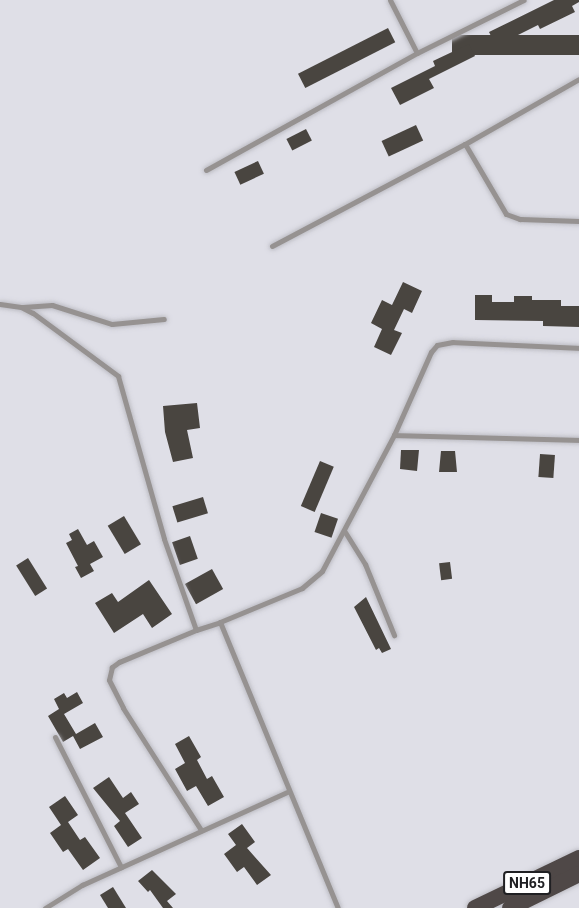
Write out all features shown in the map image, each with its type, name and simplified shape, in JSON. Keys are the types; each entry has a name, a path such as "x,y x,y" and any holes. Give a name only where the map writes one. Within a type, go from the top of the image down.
{"highway":[{"name":"NH65","path":"475,908 579,858"},
{"name":"NH65","path":"510,908 579,874"}],"lane":[{"path":"390,0 417,53"},
{"path":"206,170 417,53 524,0"},
{"path":"272,246 465,144 579,79"},
{"path":"465,144 506,214 520,219 579,221"},
{"path":"0,304 21,307 52,305 112,324 164,319"},
{"path":"21,307 118,376 125,392 164,539 196,630"},
{"path":"201,830 123,708 109,680 112,667 196,630 288,595 310,582 322,571 345,532 394,435 430,352 437,345 453,342 579,348"},
{"path":"394,435 579,440"},
{"path":"345,532 364,564 394,635"},
{"path":"220,622 338,908"},
{"path":"55,737 121,867"},
{"path":"45,908 52,901 121,867 289,791"}],"building":[{"path":"554,0 579,0 579,2 572,6 575,12 540,29 538,25 496,46 489,32"},
{"path":"388,28 395,42 305,88 298,74"},
{"path":"452,35 579,35 579,55 452,55"},
{"path":"469,44 475,56 429,79 434,88 400,105 391,88 435,66 433,61"},
{"path":"416,125 423,140 389,156 382,141"},
{"path":"306,129 312,141 292,151 286,139"},
{"path":"258,161 264,174 240,185 234,172"},
{"path":"403,282 422,291 412,313 404,309 394,330 402,333 391,355 374,347 382,329 371,323 382,300 392,305"},
{"path":"475,295 492,295 492,302 514,302 514,296 532,296 532,300 561,300 561,306 579,306 579,327 543,326 543,321 475,320"},
{"path":"197,403 200,428 187,430 193,458 173,462 165,432 163,406"},
{"path":"401,450 419,450 417,471 400,469"},
{"path":"441,451 455,451 457,472 439,472"},
{"path":"540,454 555,455 553,478 538,477"},
{"path":"320,461 334,467 315,512 301,506"},
{"path":"203,497 208,513 177,523 172,506"},
{"path":"321,513 338,519 332,538 314,532"},
{"path":"124,516 141,544 125,554 108,526"},
{"path":"78,529 87,545 94,541 103,557 90,564 94,571 81,578 75,567 78,566 66,543 72,540 69,534"},
{"path":"190,536 198,559 180,565 172,542"},
{"path":"28,558 47,589 35,596 16,565"},
{"path":"450,562 452,579 441,580 439,563"},
{"path":"212,569 223,589 196,604 185,584"},
{"path":"149,580 172,614 152,628 143,614 114,633 95,603 112,593 118,602"},
{"path":"366,597 391,649 382,653 379,648 376,650 354,607"},
{"path":"77,692 83,703 64,714 76,734 95,723 103,737 80,749 73,736 63,742 48,716 59,709 54,699 64,693 67,698"},
{"path":"189,736 201,757 197,760 207,779 212,776 224,797 208,806 196,786 187,791 175,769 185,763 175,744"},
{"path":"109,777 123,798 131,792 139,804 125,813 142,838 128,847 114,826 120,821 93,788"},
{"path":"65,796 78,815 68,822 80,840 85,837 100,858 83,870 68,849 63,852 50,833 61,825 49,807"},
{"path":"242,824 255,842 247,848 271,875 257,885 244,867 237,872 224,854 236,845 228,834"},
{"path":"152,870 176,894 167,901 173,908 163,908 150,890 148,892 138,881"},
{"path":"113,887 126,908 108,908 100,895"}]}
